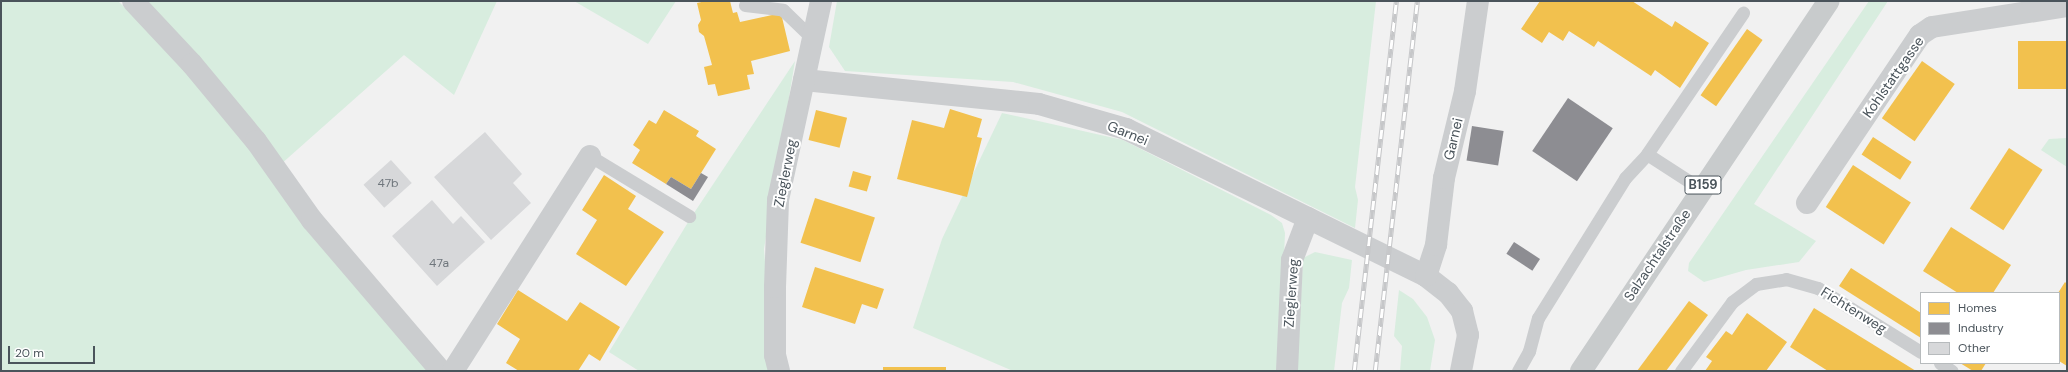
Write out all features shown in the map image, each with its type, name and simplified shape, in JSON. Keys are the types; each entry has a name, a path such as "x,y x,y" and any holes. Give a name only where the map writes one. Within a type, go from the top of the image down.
{"main road":[{"name":"Salzachtalstraße","path":"1581,371 1701,189 1829,1"}],"street":[{"path":"133,1 192,64 256,141 312,220 441,371"},
{"name":"Zieglerweg","path":"778,371 775,354 775,294 778,200 821,1"},
{"name":"Garnei","path":"1426,276 1436,245 1444,178 1465,91 1478,1"},
{"name":"Kohlstattgasse","path":"1807,203 1920,35 1932,27 2067,6"},
{"name":"Garnei","path":"804,80 1039,104 1126,129 1426,276 1448,293 1462,311 1468,335 1461,371"},
{"path":"453,371 590,156"},
{"name":"Zieglerweg","path":"1287,371 1292,260 1308,218"}],"lane":[{"path":"745,4 783,10 813,39"},
{"path":"1518,371 1529,351 1538,318 1625,178 1647,154 1743,13"},
{"path":"1647,154 1701,189"},
{"path":"590,156 689,216"},
{"name":"Fichtenweg","path":"1681,371 1732,302 1756,284 1786,279 1818,288 1920,351"},
{"path":"1942,364 1952,371"}],"green space":[{"path":"1,1 118,1 185,66 429,371 1,371"},
{"path":"142,1 497,1 454,95 404,55 280,165"},
{"path":"574,1 676,1 648,44"},
{"path":"837,1 1376,1 1355,187 1358,200 1355,228 1122,112 1013,82 845,71 829,47"},
{"path":"1869,1 1888,1 1754,204 1816,241 1799,262 1746,270 1704,282 1688,271 1689,263"},
{"path":"795,61 764,249 774,371 639,371 609,352 690,219"},
{"path":"1002,113 1123,140 1271,215 1282,223 1285,233 1279,371 1013,371 913,328 942,239"},
{"path":"2067,138 2067,167 2041,150 2049,139"},
{"path":"1315,252 1352,260 1349,288 1342,303 1334,371 1297,371 1303,258"},
{"path":"1399,290 1413,299 1427,317 1435,340 1430,371 1400,371 1402,346 1394,336"}],"building: Homes":[{"path":"706,1 730,1 733,13 737,12 740,22 781,13 790,51 751,61 754,74 747,75 750,89 718,96 715,84 708,85 704,67 712,65 704,36 699,32 698,25 701,20 697,3"},
{"path":"1540,1 1632,1 1672,27 1675,21 1709,43 1680,88 1655,70 1651,76 1598,41 1594,47 1569,31 1563,41 1549,32 1542,43 1521,29"},
{"path":"1747,29 1763,40 1716,106 1701,95"},
{"path":"2018,41 2067,41 2067,89 2018,89"},
{"path":"1922,61 1955,84 1915,141 1882,118"},
{"path":"950,109 982,119 977,137 982,138 967,197 897,179 912,120 944,128"},
{"path":"664,110 699,131 696,136 716,149 691,189 671,177 666,184 632,163 640,150 633,145 649,120 656,124"},
{"path":"816,110 847,118 840,148 809,140"},
{"path":"1873,137 1912,162 1900,180 1862,155"},
{"path":"2009,148 2043,170 2003,230 1970,208"},
{"path":"1853,165 1911,203 1884,245 1826,207"},
{"path":"853,171 871,176 867,192 849,186"},
{"path":"604,175 636,196 628,209 664,232 626,286 576,254 597,220 582,210"},
{"path":"815,198 875,217 860,262 800,243"},
{"path":"1951,227 2011,265 1994,292 1956,292 1923,271"},
{"path":"815,267 884,289 877,309 862,304 855,324 802,307"},
{"path":"1851,268 1920,312 1920,337 1839,286"},
{"path":"2065,282 2067,284 2067,366 2060,362 2060,292 2059,292"},
{"path":"518,290 567,321 580,302 620,327 600,361 589,354 578,371 519,371 506,363 520,339 497,324"},
{"path":"1689,301 1708,315 1666,371 1637,371"},
{"path":"1814,308 1916,371 1828,371 1790,347"},
{"path":"1747,313 1787,342 1766,371 1705,371 1712,361 1706,357 1726,331 1732,335"},
{"path":"1962,364 1985,364 1981,371 1973,371"},
{"path":"883,367 946,367 946,371 883,371"}],"building: Industry":[{"path":"1568,98 1613,128 1577,181 1532,151"},
{"path":"1472,126 1504,131 1498,166 1467,161"},
{"path":"701,173 708,177 693,201 666,184 671,177 691,189"},
{"path":"1514,242 1540,259 1532,271 1506,254"}],"building: Other":[{"path":"485,132 522,174 513,183 531,203 491,240 434,177"},
{"path":"391,160 412,183 384,208 364,185"},
{"path":"432,200 453,224 461,216 485,242 437,286 392,236"}],"railway":[{"path":"1354,371 1396,1"},
{"path":"1375,371 1417,1"}]}
